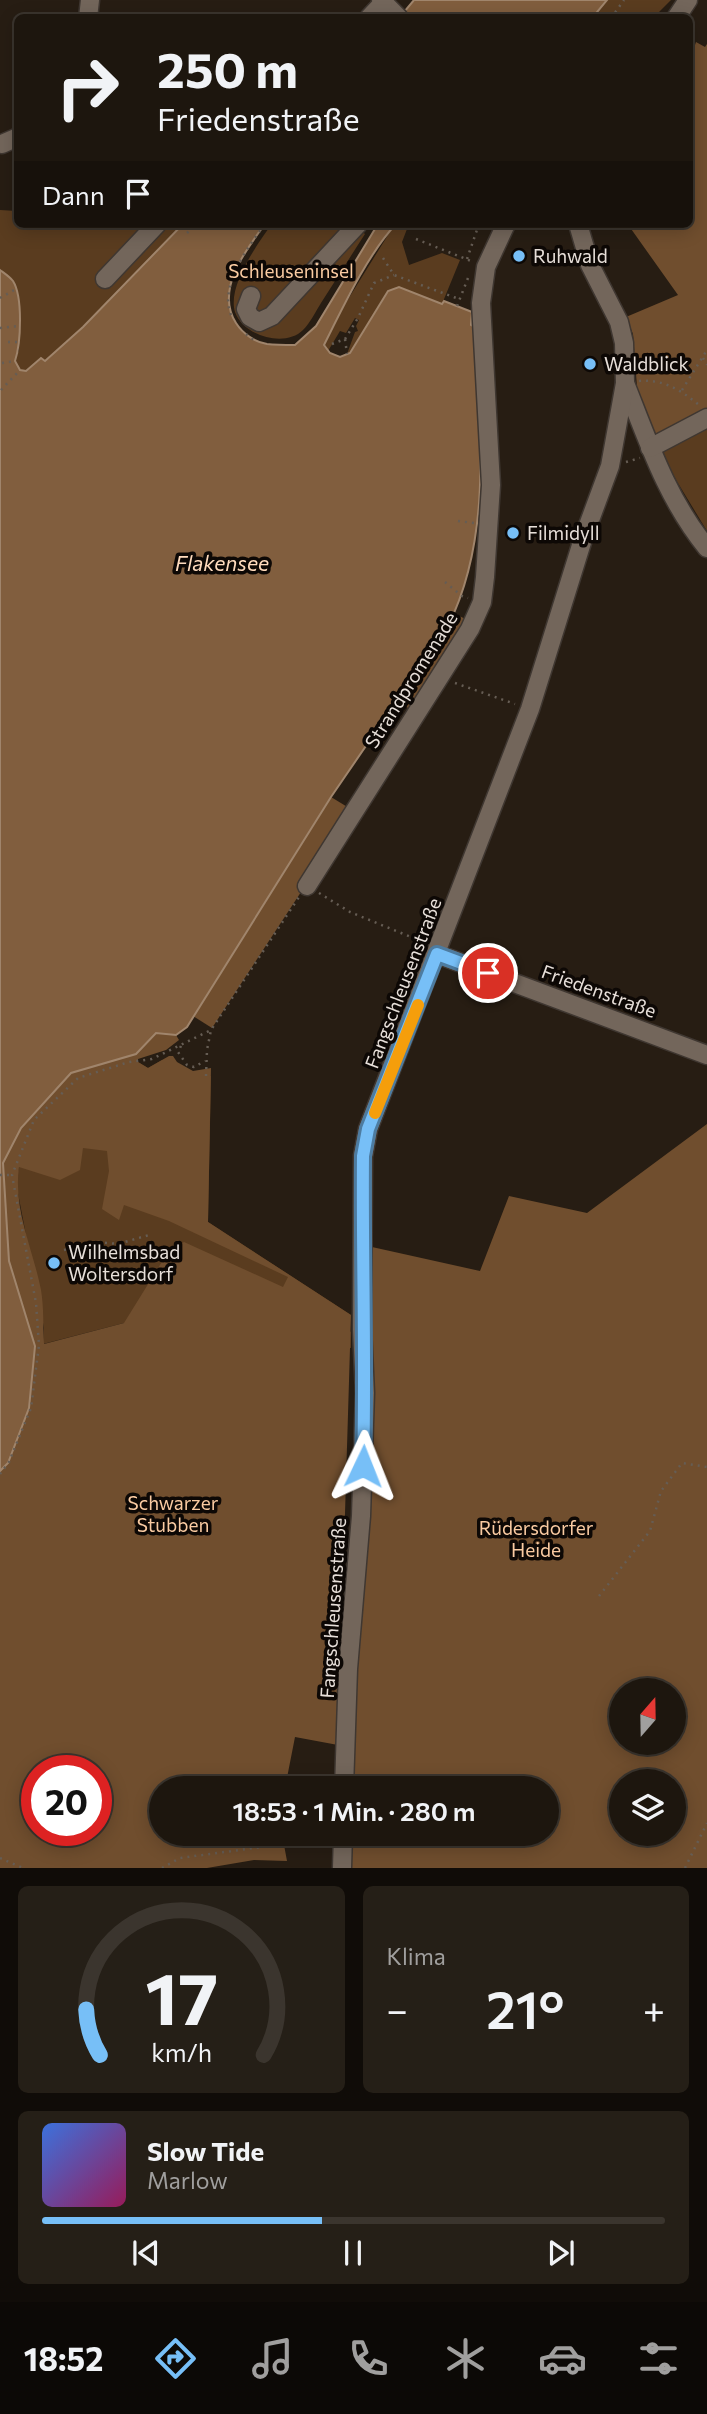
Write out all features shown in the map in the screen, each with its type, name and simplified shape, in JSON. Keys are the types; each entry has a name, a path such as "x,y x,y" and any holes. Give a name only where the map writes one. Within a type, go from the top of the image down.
{"street":[{"path":"382,1 395,14"},
{"path":"105,279 153,228"},
{"path":"251,296 246,309 250,317 259,322 272,316 354,228"},
{"name":"Strandpromenade","path":"307,886 470,629 482,602 491,485 477,270 503,228"},
{"name":"Fangschleusenstraße","path":"344,1776 348,1669 361,1516 365,1393 362,1301 363,1156 368,1129 530,709 583,539 610,466 625,383 624,344 619,322 590,265 579,228"},
{"path":"625,383 662,478 692,530 707,548"},
{"path":"651,452 707,418"},
{"name":"Friedenstraße","path":"438,951 707,1055"},
{"path":"342,1868 343,1846"}],"path":[{"path":"187,233 192,228"},
{"path":"467,259 478,228"},
{"path":"415,239 467,259 477,270 457,306"},
{"path":"383,258 394,275 459,299"},
{"path":"347,354 345,340 374,283 394,275"},
{"path":"0,299 16,289"},
{"path":"0,328 19,326"},
{"path":"332,344 345,340"},
{"path":"8,342 18,342"},
{"path":"682,390 707,350"},
{"path":"703,358 707,365"},
{"path":"2,363 15,360"},
{"path":"7,396 1,390 20,370"},
{"path":"646,381 682,390 707,411"},
{"path":"610,466 651,452"},
{"path":"445,582 462,596"},
{"path":"440,674 454,683 530,709"},
{"path":"206,1076 211,1030 307,886 350,912 438,951"},
{"path":"0,1474 9,1462 31,1408 39,1345 36,1303 12,1175 34,1120 78,1078 129,1062 152,1059 211,1030"},
{"path":"181,1046 178,1052 187,1065 199,1065 206,1060"},
{"path":"0,1175 12,1175"},
{"path":"64,1250 97,1242 118,1244 149,1234"},
{"path":"599,1596 650,1531 661,1491 682,1463 707,1467"},
{"path":"685,1868 707,1823"},
{"path":"162,1868 180,1858 256,1846"},
{"path":"0,1858 23,1868"}],"green space":[{"path":"607,0 671,0 657,14 595,14"},
{"path":"696,42 705,47 707,44 707,420 656,447 637,387 633,334 626,317 678,295 630,228 693,228 693,51"},
{"path":"0,210 14,211 14,228 179,228 83,327 45,362 41,358 26,372 20,370 15,361 19,350 12,280 0,270"},
{"name":"Schleuseninsel","path":"269,228 358,228 365,234 303,330 286,338 276,339 255,333 239,320 235,312 235,290 245,265"},
{"path":"392,228 407,229 402,242 409,265 442,253 460,260 442,304 399,287 388,291 347,354 355,332 358,331 356,326 359,320 355,318 346,333 340,331 328,351 324,345 342,309"},
{"path":"707,420 707,531 656,447"},
{"path":"454,613 467,620 410,709 397,702"},
{"path":"331,797 354,811 212,1028 193,1016"},
{"name":"Schwarzer Stubben","path":"156,1033 176,1035 179,1040 166,1050 138,1059 138,1062 148,1068 173,1056 177,1062 193,1071 211,1068 208,1222 351,1315 338,1745 295,1737 287,1776 149,1776 149,1846 284,1846 287,1861 254,1860 207,1868 0,1868 0,1471 8,1463 35,1346 9,1261 3,1163 21,1128 71,1073 136,1054","holes":["83,1148 107,1151 109,1171 102,1209 119,1220 124,1205 169,1221 288,1277 283,1287 184,1242 168,1252 124,1323 44,1344 41,1290 21,1214 19,1167 60,1180 80,1170"]},
{"name":"Wilhelmsbad Woltersdorf","path":"162,1060 198,1076 211,1076 208,1222 351,1315 338,1314 337,1323 351,1332 351,1348 124,1323 43,1344 44,1328 16,1183 19,1166 138,1062 148,1068"},
{"name":"Rüdersdorfer Heide","path":"707,1124 707,1868 348,1868 349,1846 559,1846 559,1776 351,1776 367,1515 372,1247 480,1271 509,1196 587,1213"}],"water":[{"path":"414,0 607,0 595,14 402,14"},
{"name":"Flakensee","path":"179,228 262,228 235,271 229,297 230,310 239,327 254,339 267,344 295,345 316,326 376,228 393,228 366,265 324,345 330,353 340,357 350,353 388,291 399,287 442,304 444,301 472,312 480,440 478,517 463,591 448,626 331,797 187,1027 176,1035 156,1033 136,1054 71,1073 21,1128 3,1163 9,1261 35,1346 29,1408 8,1463 0,1471 0,270 12,280 18,298 19,343 15,361 20,370 26,371 41,358 45,361 83,327"}],"slow traffic":[{"path":"375,1113 418,1005"}],"place":[{"name":"Ruhwald","path":"519,256"},
{"name":"Waldblick","path":"590,364"},
{"name":"Filmidyll","path":"513,533"},
{"name":"Wilhelmsbad Woltersdorf","path":"54,1263"}],"route":[{"path":"363,1466 363,1156 368,1129 437,954 488,973"}]}
